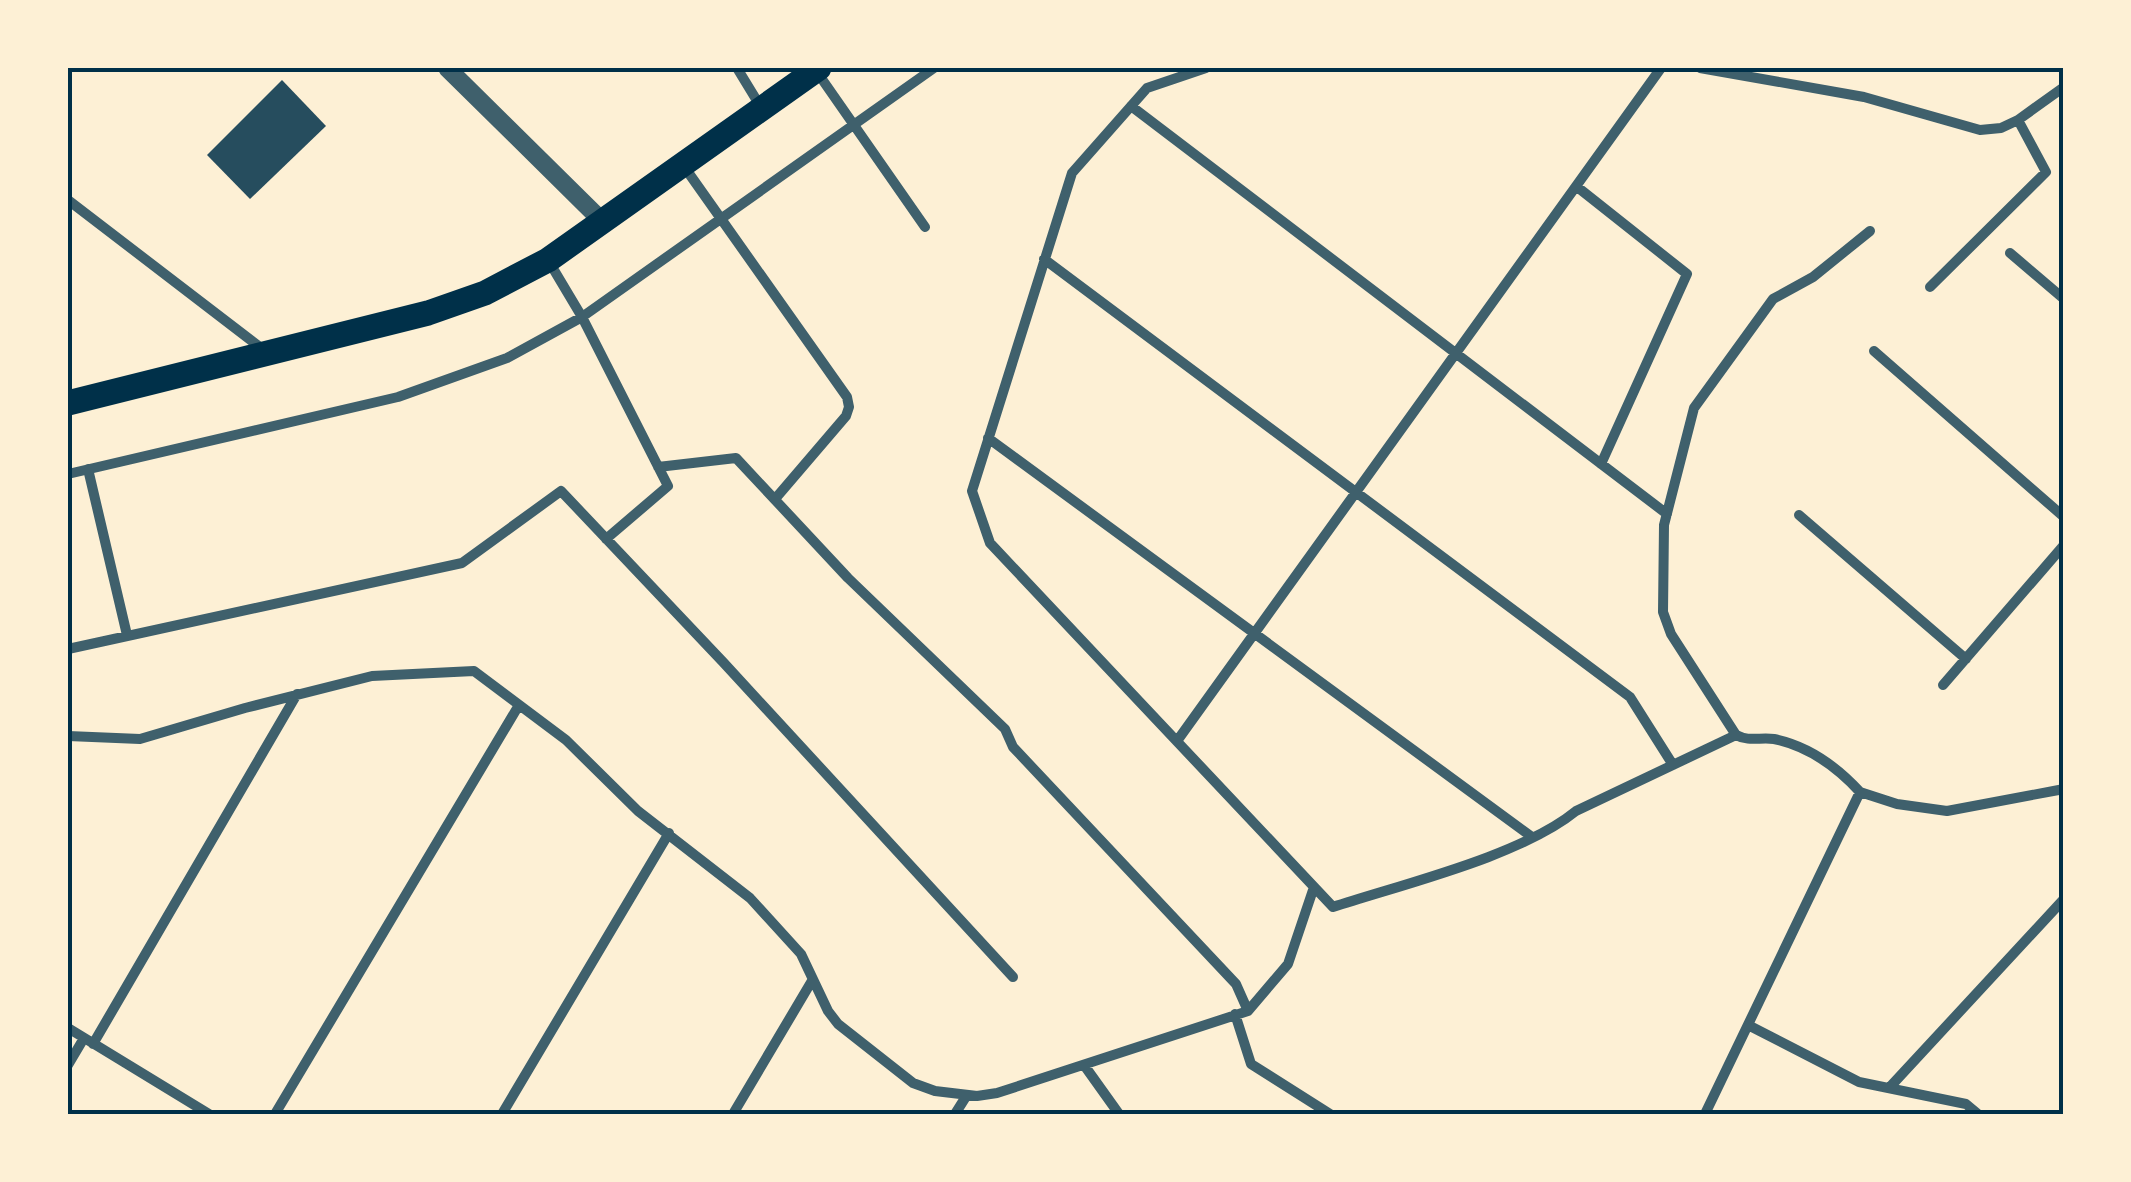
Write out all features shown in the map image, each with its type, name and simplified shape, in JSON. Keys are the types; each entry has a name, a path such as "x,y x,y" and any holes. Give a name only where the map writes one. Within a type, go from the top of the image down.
{"main road":[{"path":"68,403 428,313 485,294 548,260 818,69"}],"street":[{"path":"447,68 602,222"},
{"path":"737,68 762,108"},
{"path":"68,474 398,397 507,358 582,318 934,68"},
{"path":"1206,68 1147,88 1072,172 972,491 990,543 1333,908 1507,850 1576,811 1736,736"},
{"path":"1176,741 1661,68"},
{"path":"1700,68 1864,97 1980,130 2002,128 2018,120 2064,87"},
{"path":"818,69 924,228"},
{"path":"1130,106 1667,514"},
{"path":"1930,287 2046,172 2018,120"},
{"path":"683,164 847,397 846,416 775,499"},
{"path":"1576,186 1687,274 1601,464"},
{"path":"68,200 266,352"},
{"path":"1870,231 1813,277 1773,299 1694,408 1667,514 1663,612 1671,634 1736,736 1745,740 1771,738 1790,744 1838,769 1860,792 1898,804 1947,812 2064,789"},
{"path":"2010,253 2064,299"},
{"path":"1044,259 1630,697 1673,765"},
{"path":"548,260 668,486 606,539"},
{"path":"1874,351 2064,517"},
{"path":"988,438 1532,837"},
{"path":"658,467 736,458 848,578 1005,729 1014,748 1236,984 1248,1010"},
{"path":"88,469 127,635"},
{"path":"68,649 462,562 561,492 1013,977"},
{"path":"1799,515 1966,659"},
{"path":"1943,685 2064,545"},
{"path":"68,736 140,740 372,676 474,672 566,740 638,811 750,898 801,954 838,1024 914,1083 935,1091 966,1095 997,1093 1248,1010 1288,964 1314,887"},
{"path":"68,1065 88,1041 297,694"},
{"path":"275,1114 519,705"},
{"path":"1705,1114 1860,792"},
{"path":"502,1114 669,833"},
{"path":"1889,1088 2064,898"},
{"path":"733,1114 813,980"},
{"path":"1235,1014 1252,1064 1330,1114"},
{"path":"1748,1025 1859,1082 1966,1104 1978,1114"},
{"path":"68,1028 209,1114"},
{"path":"1084,1065 1119,1114"},
{"path":"955,1114 966,1095"}],"building":[{"path":"282,80 326,126 250,199 207,155"}]}
